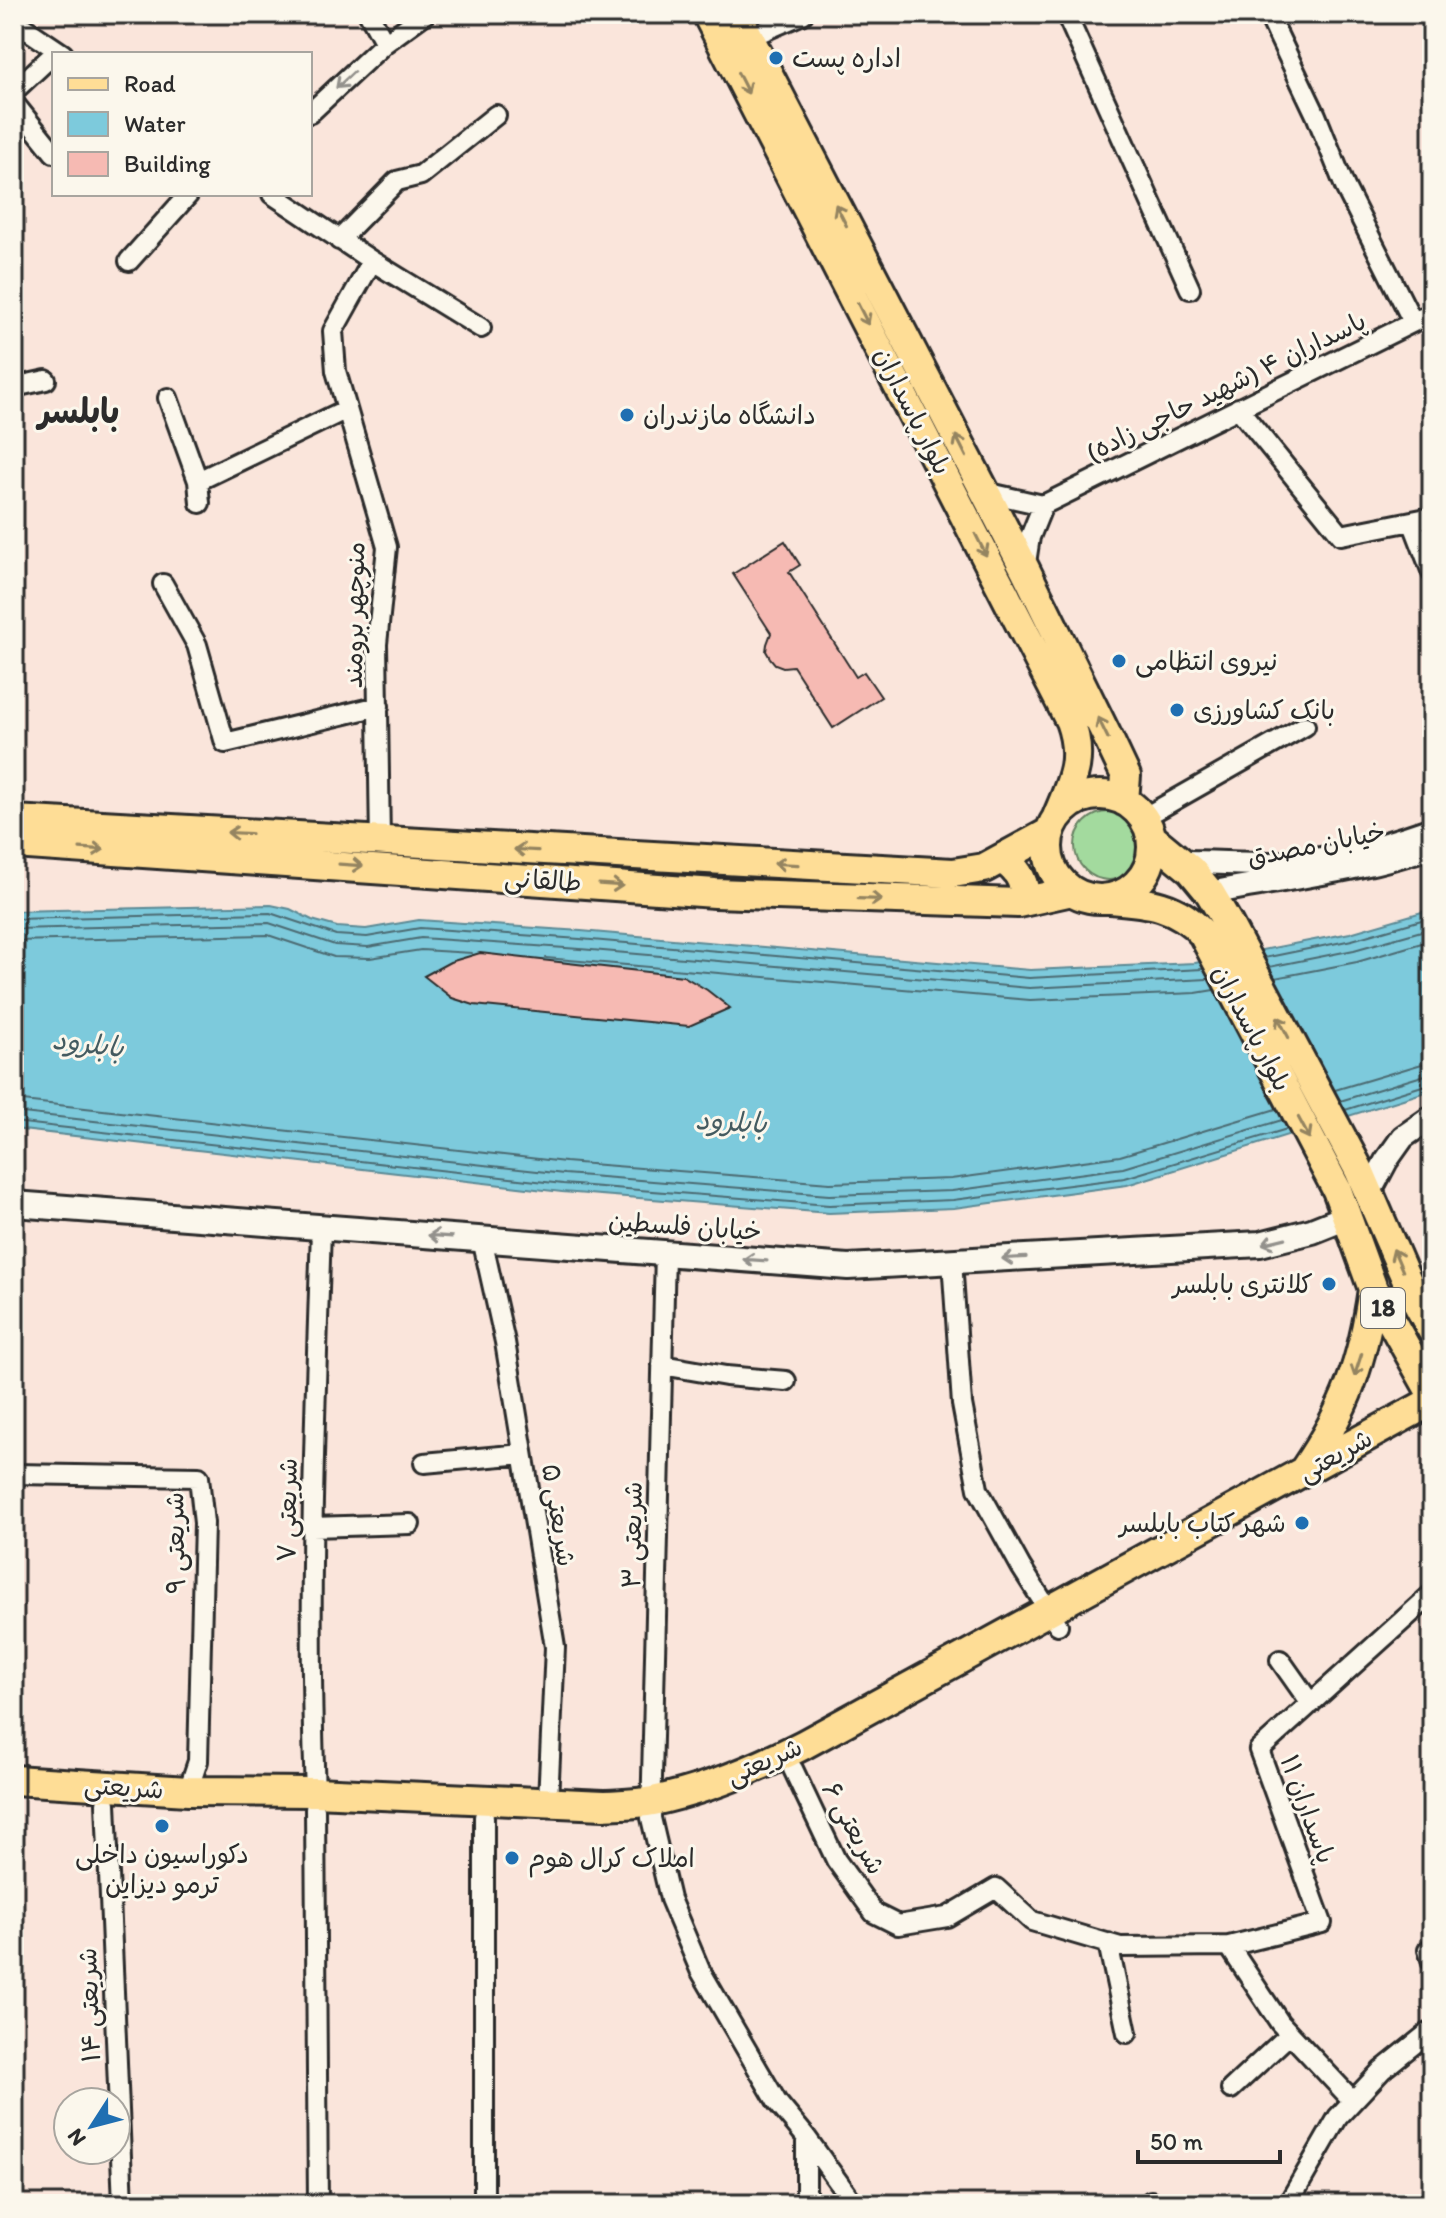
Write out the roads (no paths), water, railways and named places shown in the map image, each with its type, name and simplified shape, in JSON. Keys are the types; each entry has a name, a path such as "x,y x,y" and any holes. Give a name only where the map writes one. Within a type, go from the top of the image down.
{"main road":[{"name":"بلوار پاسداران","path":"707,14 1070,721 1077,758 1073,777 1054,824"},
{"name":"بلوار پاسداران","path":"743,26 1025,569 1121,764 1140,818 1210,893 1216,930 1347,1217"},
{"path":"1108,795 1140,818 1151,859 1142,879 1129,891 1109,899 1092,899 1072,891 1059,880 1047,850 1054,824 1069,804 1085,797 1108,795"},
{"name":"طالقانی","path":"14,820 953,873 984,868 1054,824"},
{"name":"طالقانی","path":"14,844 715,893 1018,903 1072,891"},
{"path":"1002,859 1015,868 1023,880 1025,895 1018,903"},
{"name":"بلوار پاسداران","path":"1109,899 1164,905 1193,922 1216,930 1364,1182"},
{"name":"18","path":"1364,1182 1414,1297 1432,1330"},
{"name":"خیابان فلسطین","path":"14,1204 848,1267 1260,1244 1312,1231 1347,1217"},
{"name":"18","path":"1347,1217 1373,1289 1432,1394"},
{"path":"1303,1473 1331,1431 1358,1368 1367,1335 1373,1289"},
{"name":"شریعتی","path":"14,1780 188,1791 484,1817 604,1821 747,1790 793,1769 1432,1401"},
{"name":"شریعتی","path":"14,1797 106,1803 548,1801 652,1810 785,1754 1432,1421"}],"street":[{"path":"369,14 385,43"},
{"path":"312,111 385,43 425,14"},
{"path":"743,26 803,14"},
{"path":"1066,14 1190,289"},
{"path":"1268,14 1311,102 1345,187 1413,322"},
{"path":"14,21 60,52"},
{"path":"14,91 52,59"},
{"path":"14,103 52,150"},
{"path":"339,240 397,181 421,175 496,115"},
{"path":"129,261 187,196"},
{"path":"275,196 339,240 481,328"},
{"name":"منوچهر برومند","path":"372,261 333,331 336,371 387,547 377,644 380,842"},
{"name":"پاسداران ۴ (شهید حاجی زاده)","path":"1043,505 1432,313"},
{"path":"14,387 46,380"},
{"path":"168,398 198,481 200,503"},
{"path":"1238,408 1341,535 1432,517"},
{"path":"198,481 347,409"},
{"path":"985,492 1043,505 1030,537 1025,569"},
{"path":"1412,521 1432,573"},
{"path":"163,584 197,645 225,743 379,706"},
{"path":"1140,818 1305,726"},
{"name":"خیابان مصدق","path":"1182,862 1270,864 1313,860 1396,841 1432,829"},
{"name":"خیابان مصدق","path":"1210,893 1317,876 1397,858 1432,846"},
{"path":"1364,1182 1386,1161 1403,1137 1432,1117"},
{"name":"شریعتی ۷","path":"318,2204 315,1801 311,1686 312,1527 321,1229"},
{"name":"شریعتی ۵","path":"482,1239 505,1342 555,1647 548,1801"},
{"name":"شریعتی ۳","path":"665,1253 652,1810 670,1899 700,1970 777,2102 854,2204"},
{"path":"952,1261 962,1404 978,1489 1053,1618"},
{"path":"662,1365 726,1376 786,1381"},
{"path":"424,1463 523,1454"},
{"name":"شریعتی ۹","path":"14,1474 199,1477 204,1523 198,1761 188,1791"},
{"path":"312,1527 410,1524"},
{"name":"پاسداران ۱۱","path":"1229,1946 1322,1923 1259,1750 1432,1594"},
{"path":"1280,1660 1311,1704"},
{"name":"شریعتی ۶","path":"793,1769 836,1860 874,1913 898,1925 947,1917 996,1888 1032,1921 1120,1947 1229,1946"},
{"name":"شریعتی ۱۴","path":"106,1803 123,2204"},
{"path":"484,1817 484,2204"},
{"path":"1108,1943 1127,2033"},
{"path":"1229,1946 1280,2023 1353,2101"},
{"path":"1432,1947 1428,1950 1432,1962"},
{"path":"1288,2204 1338,2117 1382,2070 1428,2033 1432,2036"},
{"path":"1231,2089 1290,2034"},
{"path":"806,2137 806,2204"}],"water":[{"name":"بابلرود","path":"271,905 337,927 366,929 419,920 1030,970 1195,963 1350,933 1432,909 1432,1090 1127,1185 954,1208 829,1213 562,1192 14,1129 14,911"}],"place":[{"name":"اداره پست","path":"776,58"},
{"name":"دانشگاه مازندران","path":"627,415"},
{"name":"نیروی انتظامی","path":"1119,661"},
{"name":"بانک کشاورزی","path":"1177,710"},
{"name":"کلانتری بابلسر","path":"1329,1284"},
{"name":"شهر کتاب بابلسر","path":"1302,1523"},
{"name":"دکوراسیون داخلی ترمو دیزاین","path":"162,1826"},
{"name":"املاک کرال هوم","path":"512,1858"}],"district":[{"name":"بابلسر","path":"79,411"}]}
